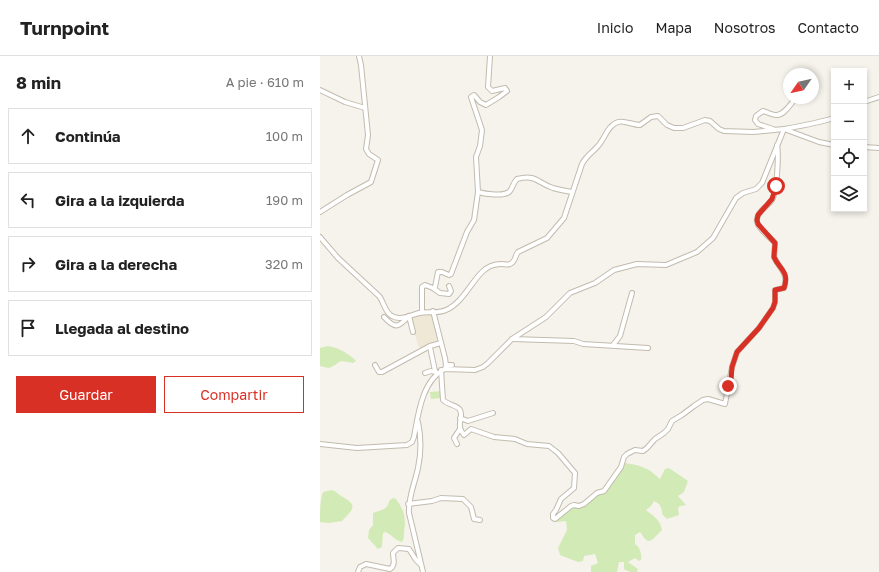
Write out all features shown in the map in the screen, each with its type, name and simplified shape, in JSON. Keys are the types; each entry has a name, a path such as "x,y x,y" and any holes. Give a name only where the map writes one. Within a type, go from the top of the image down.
{"street":[{"path":"320,212 371,182 378,160 369,154 366,149 368,135 359,56"},
{"path":"433,288 436,283 438,272 449,275 453,272 467,232 474,220 478,192 476,157 480,146 482,130 471,97 474,95 480,102 486,105 507,91 505,88 492,92 488,87 490,56"},
{"path":"320,90 345,102 365,108"},
{"path":"867,101 879,97"},
{"path":"775,130 758,124 755,120 756,116 763,111 774,115 779,115 791,104"},
{"path":"320,237 338,258 382,300 387,312 392,316 400,318 422,312 446,310 455,304 486,269 498,264 512,264 518,252 547,238 564,218 585,158 597,147 608,130 619,121 640,125 655,115 661,117 667,125 674,128 683,128 705,120 710,121 719,129 724,131 753,132 784,129 805,124 817,124 831,119"},
{"path":"425,373 441,370 475,370 482,367 488,364 512,339 546,317 570,294 596,283 614,270 637,264 666,265 697,252 713,238 736,198 743,193 756,189 762,183 784,129"},
{"path":"784,129 819,142 831,144"},
{"path":"460,429 464,435 471,430 494,437 515,439 527,444 549,446 558,453 575,473 574,488 560,499 553,514 553,518 555,519 570,506 579,506 584,504 597,493 604,491 621,467 624,457 627,454 635,450 643,451 655,439 664,433 672,421 698,402 708,399 725,404 727,400 732,367 737,352 759,328 773,308 775,302 775,290 784,288 786,282 785,273 774,257 775,243 758,224 757,220 758,215 771,202 775,193 778,154 777,145"},
{"path":"867,146 879,148"},
{"path":"478,192 483,194 504,195 509,192 517,179 530,178 536,178 552,187 572,192"},
{"path":"422,312 422,287 425,284 445,294 449,294 451,291 449,286"},
{"path":"613,345 620,336 632,293"},
{"path":"433,311 441,343 441,370 444,400 446,403 457,407 461,412 460,429 454,438 457,444"},
{"path":"384,317 391,324 396,326 409,316"},
{"path":"409,316 413,332"},
{"path":"512,339 574,341 583,344 648,348"},
{"path":"375,366 379,372 382,372 430,346 441,343"},
{"path":"430,348 441,370"},
{"path":"320,444 357,448 407,445 412,442 414,437 423,396 433,378 441,370 452,365"},
{"path":"460,418 468,421 493,413"},
{"path":"418,419 420,443 419,467 408,504 420,564 423,572"},
{"path":"408,504 432,501 441,498 463,499 471,507 474,519 480,520"},
{"path":"358,572 360,567 366,564 390,569 394,564 393,553 398,548 409,549 420,564"}],"shaded area":[{"path":"429,312 431,313 440,342 419,348 410,318"}],"green space":[{"path":"328,346 343,351 356,361 353,363 339,362 329,368 320,366 320,348"},
{"path":"442,391 442,398 431,399 430,392"},
{"path":"625,463 644,468 660,479 665,469 669,468 688,481 684,492 678,496 686,505 678,508 679,515 667,519 662,514 662,509 658,503 654,501 646,510 658,520 662,530 652,540 648,541 640,532 635,535 635,544 640,551 641,560 639,561 635,558 628,562 638,569 637,572 630,572 624,569 624,562 619,562 617,572 591,572 591,566 598,563 595,554 584,556 583,561 578,562 560,555 558,548 567,530 566,521 556,522 556,519 570,507 582,506 599,494 606,492"},
{"path":"332,490 351,503 351,511 342,521 329,523 320,522 323,492"},
{"path":"393,498 399,503 404,515 404,539 402,542 385,532 383,533 382,547 378,549 368,538 369,530 373,525 373,513 385,508 389,501"}],"route":[{"path":"728,386 737,352 759,328 773,308 775,302 775,290 784,288 786,282 785,273 774,257 775,243 757,223 758,215 769,204 775,193 776,186"}]}
